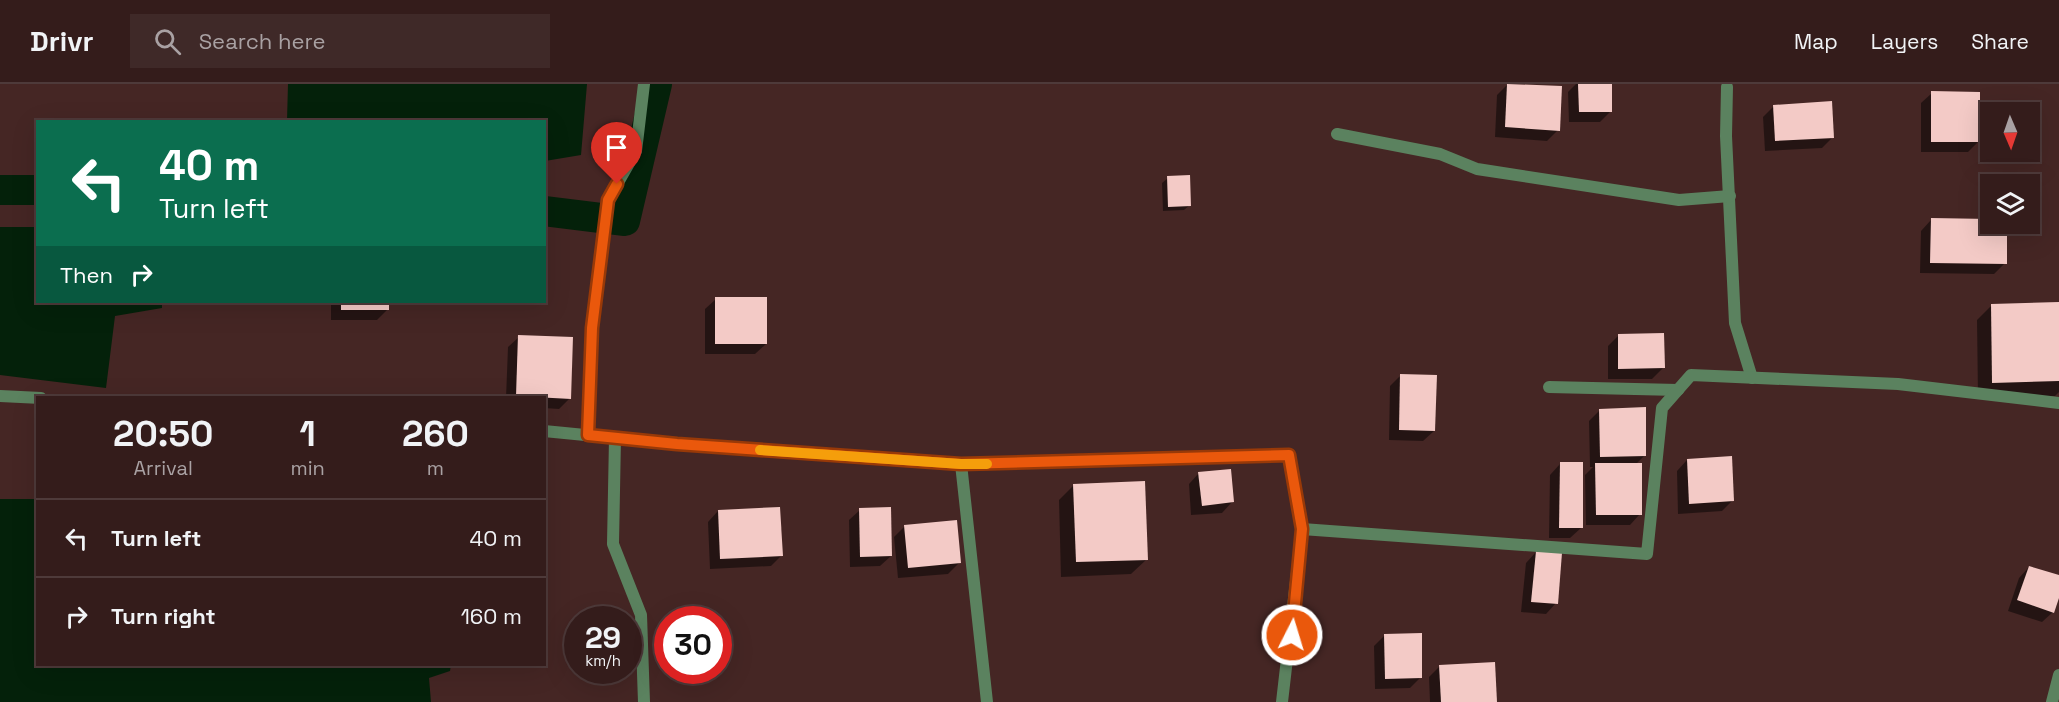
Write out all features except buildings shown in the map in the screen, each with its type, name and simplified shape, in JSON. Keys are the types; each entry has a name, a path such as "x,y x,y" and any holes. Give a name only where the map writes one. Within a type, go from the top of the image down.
{"street":[{"path":"588,435 592,328 608,200 636,152 644,84"},
{"path":"1727,87 1726,136 1735,323 1752,378"},
{"path":"1337,134 1440,154 1477,169 1679,200 1730,196"},
{"path":"1302,529 1647,554 1662,408 1691,375 1898,384 2059,403"},
{"path":"1549,387 1678,390"},
{"path":"0,396 36,398"},
{"path":"546,431 961,464 1289,455 1302,529 1282,702"},
{"path":"615,438 613,544 641,615 644,702"},
{"path":"961,464 987,702"},
{"path":"2052,702 2059,675"}],"shaded area":[{"path":"288,84 587,84 581,155 546,161 546,120 287,120"},
{"path":"0,227 36,227 36,303 162,303 162,308 115,316 106,388 0,375"},
{"path":"0,499 36,499 36,666 451,666 450,671 429,678 431,702 0,702"}],"waterway":[{"path":"546,211 625,221 657,84"},
{"path":"0,190 36,190"}],"slow traffic":[{"path":"760,450 987,464"}],"route":[{"path":"617,184 608,200 592,328 588,435 677,444 961,464 1289,455 1302,529 1292,635"}]}
